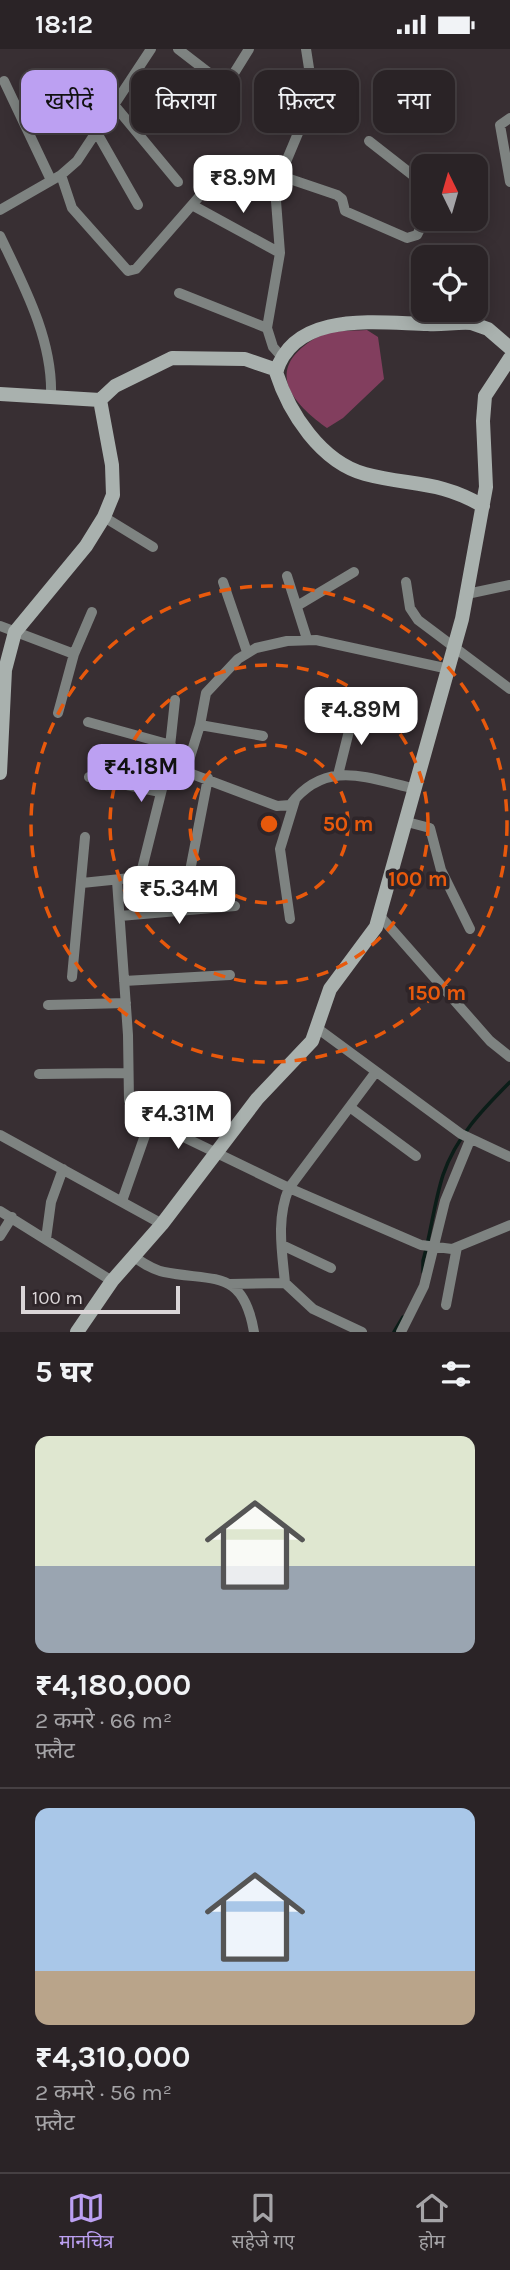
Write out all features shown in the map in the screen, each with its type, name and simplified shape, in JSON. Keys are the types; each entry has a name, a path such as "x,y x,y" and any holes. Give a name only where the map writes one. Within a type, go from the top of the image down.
{"street":[{"path":"117,103 151,49"},
{"path":"178,49 222,86 229,85 249,49"},
{"path":"306,49 311,82 309,107 278,175 275,196 280,253 267,328 279,363 284,392 303,427 342,463 366,474 444,487 483,506"},
{"path":"4,81 72,208 128,271 136,268 205,190"},
{"path":"117,108 178,181"},
{"path":"510,118 502,121 500,129 510,182"},
{"path":"0,211 56,177 77,160 97,133 138,205"},
{"path":"369,141 411,174"},
{"path":"278,175 337,195 342,199 345,211 407,238 417,236 419,231"},
{"path":"192,205 280,253"},
{"path":"0,236 44,339 52,379 51,396"},
{"path":"179,293 267,328"},
{"path":"279,363 296,342 321,328 361,323 471,323 488,330 510,348"},
{"path":"0,394 100,400 115,386 172,358 245,359 279,363"},
{"path":"77,1332 113,1281 162,1224 265,1089 307,1049 330,989 364,948 380,916 449,670 467,594 486,474 483,407 493,382 510,358"},
{"path":"0,773 5,670 15,632 80,554 104,517 113,495 113,479 100,400"},
{"path":"104,517 153,547"},
{"path":"296,606 354,572"},
{"path":"287,576 307,639"},
{"path":"223,582 247,652"},
{"path":"406,582 412,614 454,649 510,689"},
{"path":"467,594 510,585"},
{"path":"58,713 74,654 92,612"},
{"path":"0,626 74,654"},
{"path":"186,770 201,726 206,692 247,652 265,645 307,639 449,670"},
{"path":"82,883 140,877 168,765 175,700"},
{"path":"338,775 354,711"},
{"path":"88,722 171,745"},
{"path":"201,726 263,736"},
{"path":"168,765 277,806 290,805 296,797 320,779 338,775 357,775 416,789"},
{"path":"89,777 160,792"},
{"path":"190,871 208,778"},
{"path":"290,919 280,849 296,797"},
{"path":"407,822 430,828 441,870 470,929"},
{"path":"72,977 85,837"},
{"path":"117,881 126,1003 129,1106 136,1114 289,1188 427,1246 457,1247 510,1224"},
{"path":"120,916 235,906"},
{"path":"380,916 491,1041 510,1057"},
{"path":"124,981 230,975"},
{"path":"48,1005 126,1003"},
{"path":"317,1028 466,1137 510,1157"},
{"path":"40,1074 128,1073"},
{"path":"362,1332 313,1309 285,1283 281,1218 289,1188 375,1073"},
{"path":"351,1108 415,1156"},
{"path":"122,1201 150,1121"},
{"path":"0,1135 162,1224"},
{"path":"401,1332 424,1286 427,1246 448,1194 466,1137"},
{"path":"46,1239 51,1202 63,1169"},
{"path":"0,1211 113,1281"},
{"path":"0,1237 12,1217"},
{"path":"282,1245 331,1268"},
{"path":"446,1305 457,1247"},
{"path":"134,1257 165,1272 212,1277 230,1284 285,1283"},
{"path":"230,1284 244,1298 254,1332"}],"shaded area":[{"path":"367,330 378,337 384,379 343,418 327,428 297,401 290,390 287,369 293,357 318,337 338,331"}],"waterway":[{"path":"423,1272 437,1196 448,1161 471,1125 510,1082"},
{"path":"394,1332 403,1317"}]}
